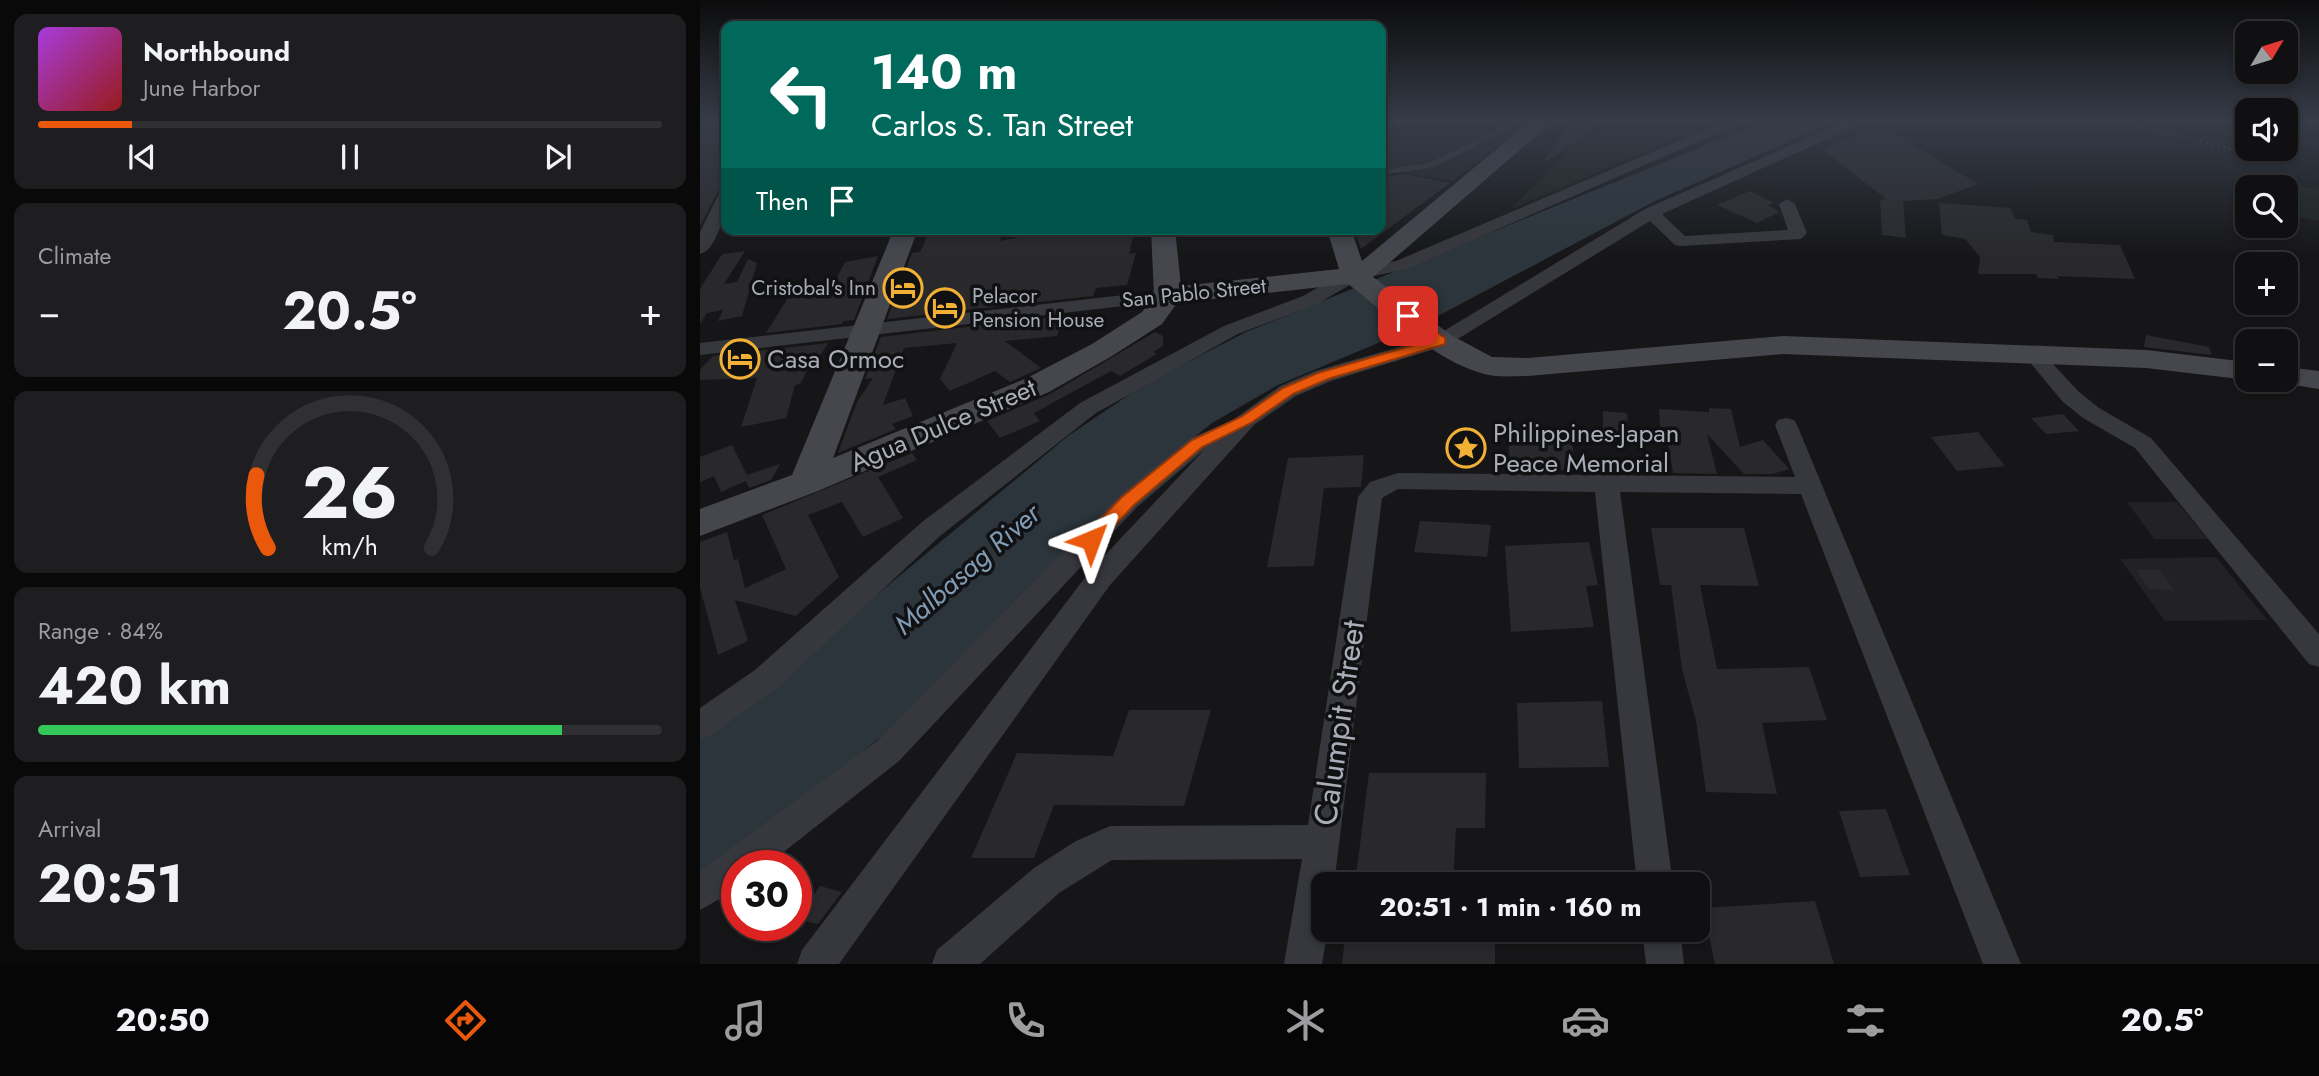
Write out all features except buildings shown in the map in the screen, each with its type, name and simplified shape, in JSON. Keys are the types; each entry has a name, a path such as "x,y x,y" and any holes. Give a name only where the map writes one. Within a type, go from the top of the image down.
{"street":[{"path":"1359,279 1489,167"},
{"path":"700,725 766,679 931,529 1088,408 1231,330 1401,265 1630,167"},
{"path":"759,850 888,751 1128,501 1197,444 1246,420 1288,391 1435,337 1651,213 1755,167"},
{"path":"1651,213 1681,241 1795,235 1798,233 1787,204"},
{"path":"700,248 721,207"},
{"path":"806,482 904,235"},
{"path":"1163,235 1168,296"},
{"path":"1341,235 1359,279 1435,337 1481,363 1510,368 1783,345 2146,359 2235,370"},
{"name":"San Pablo Street","path":"700,349 866,328 1359,279"},
{"name":"Agua Dulce Street","path":"700,523 806,482 1038,385 1102,350 1152,318 1168,296"},
{"path":"2033,354 2070,396 2091,413 2143,443 2319,655"},
{"path":"2298,377 2319,380"},
{"path":"816,964 1100,578 1246,420"},
{"path":"1786,425 1808,486 2002,964"},
{"name":"Calumpit Street","path":"1303,964 1323,842 1370,497 1381,485 1398,481 1606,482"},
{"path":"1654,872 1606,482 1808,486"},
{"path":"951,964 1063,869 1090,850 1110,843 1323,842"},
{"path":"700,892 721,878"},
{"path":"1662,942 1665,964"}],"lane":[{"path":"1386,172 1419,167"}],"shaded area":[{"path":"1386,167 1471,167 1453,181 1392,171 1386,173"},
{"path":"1552,167 1611,167 1511,209"},
{"path":"2298,186 2319,189 2319,221 2298,217"},
{"path":"2127,502 2177,502 2208,539 2154,539"},
{"path":"2216,557 2267,620 2165,621 2120,559"}],"water":[{"name":"Malbasag River","path":"1652,167 1732,167 1655,201 1421,325 1278,385 1212,423 1130,488 881,737 739,850 721,850 721,864 700,878 700,732 739,709 1068,436 1145,384 1246,332"}],"place":[{"name":"Cristobal's Inn","path":"903,288"},
{"name":"Pelacor Pension House","path":"945,308"},
{"name":"Casa Ormoc","path":"740,359"},
{"name":"Philippines-Japan Peace Memorial","path":"1466,448"}],"route":[{"path":"1091,540 1128,501 1197,444 1246,420 1288,391 1323,376 1441,341 1408,316"}]}
